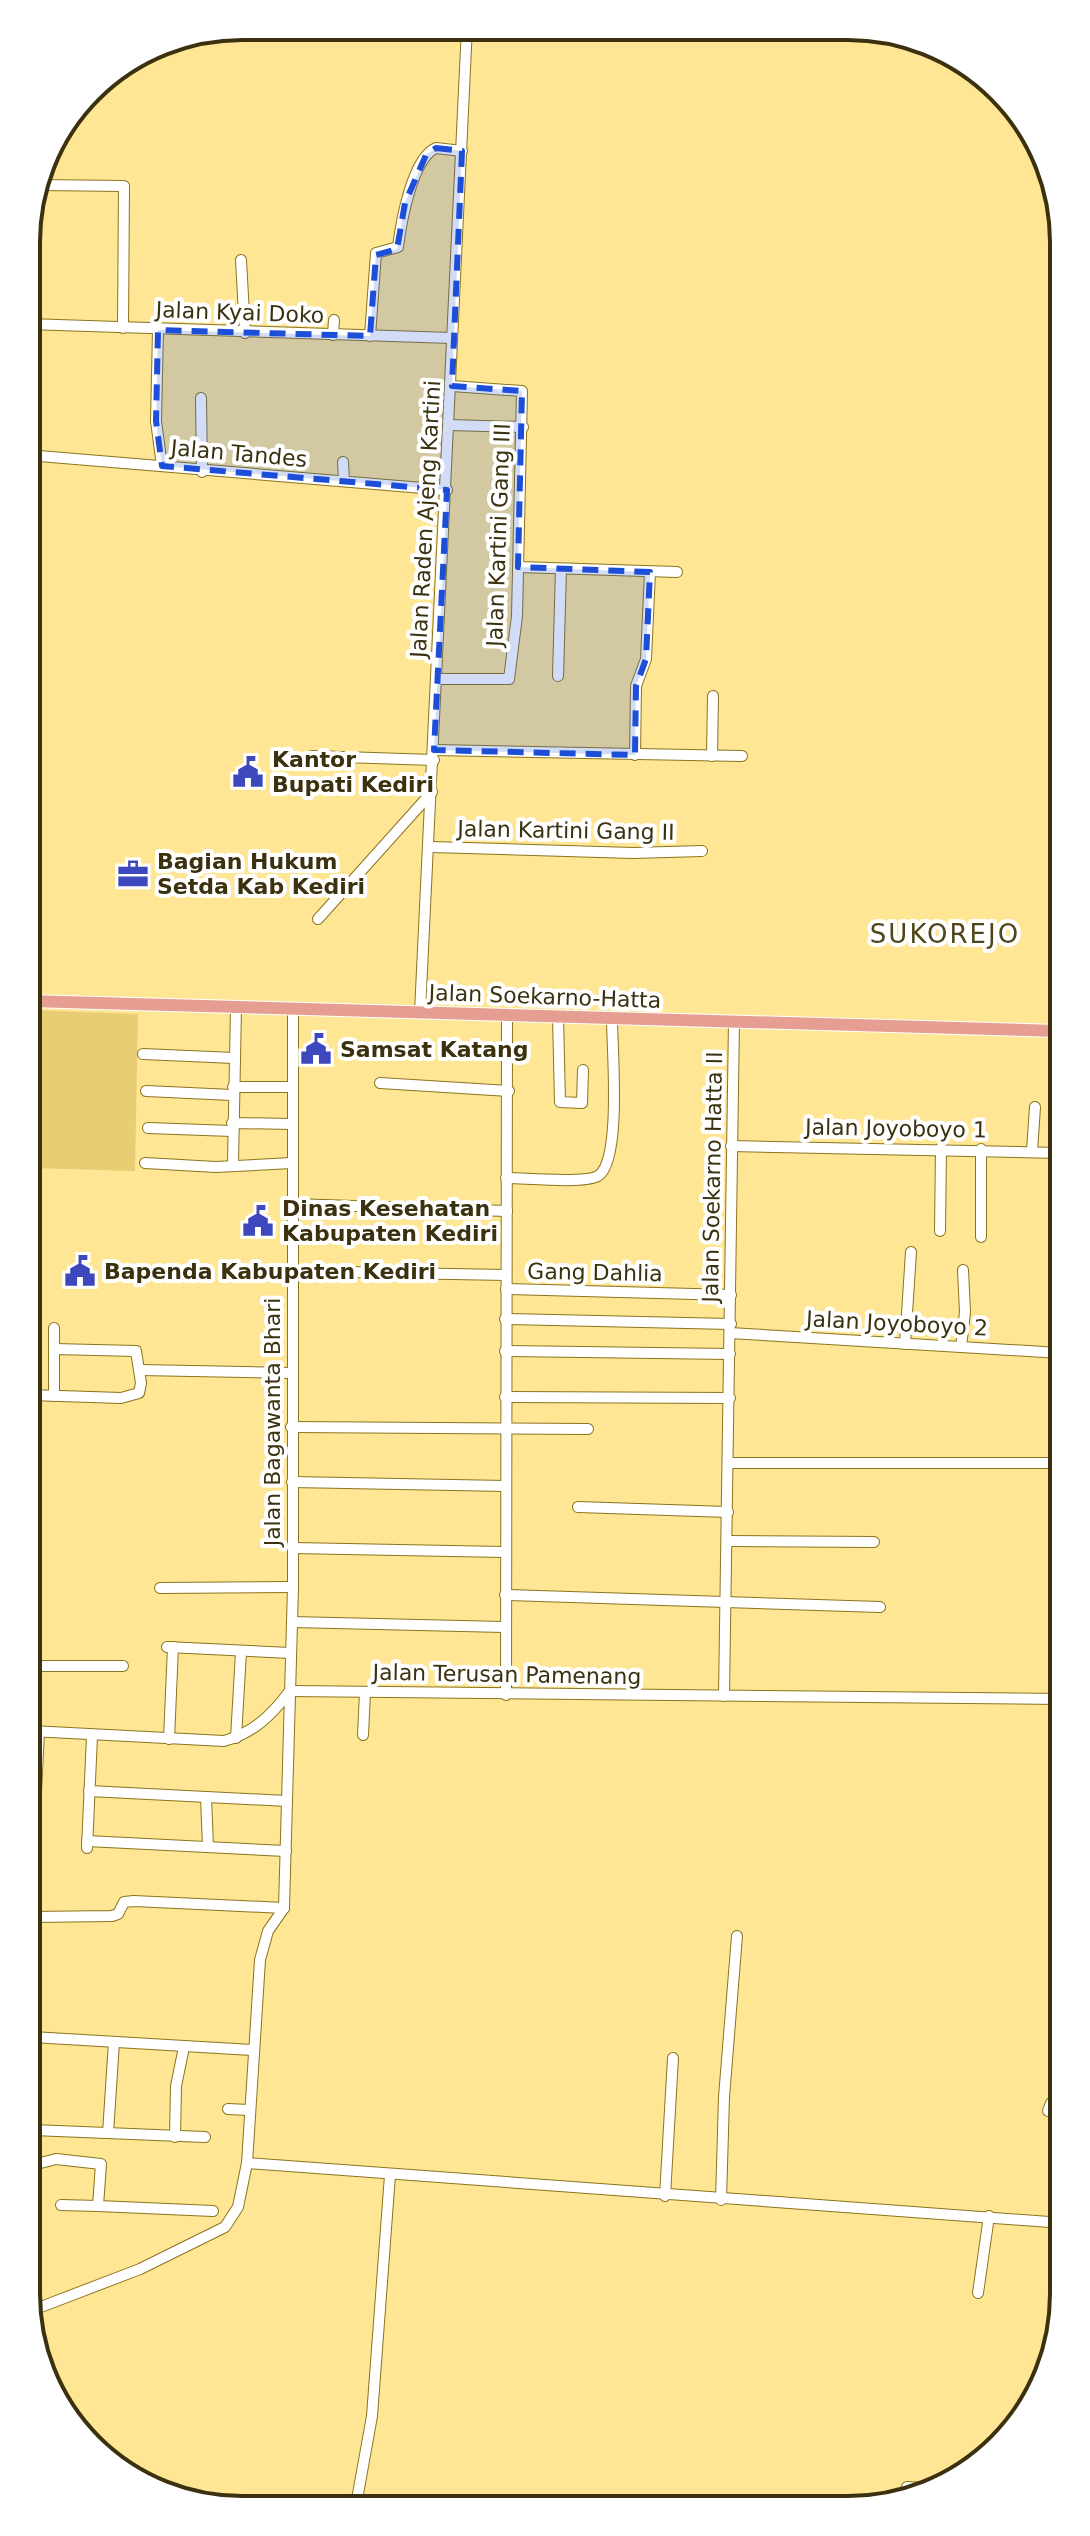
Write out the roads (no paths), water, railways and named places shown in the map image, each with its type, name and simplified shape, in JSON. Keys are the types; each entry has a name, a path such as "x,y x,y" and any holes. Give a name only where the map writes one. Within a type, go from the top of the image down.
{"main road":[{"name":"Jalan Soekarno-Hatta","path":"40,1001 1050,1031"}],"street":[{"name":"Jalan Raden Ajeng Kartini","path":"420,1012 466,40"},
{"path":"370,336 376,253 398,247 405,203 426,155 436,148 462,151"},
{"path":"49,185 124,186 123,328"},
{"path":"241,260 245,333"},
{"path":"333,335 334,320"},
{"name":"Jalan Kyai Doko","path":"40,325 452,338"},
{"path":"158,330 156,421 162,466"},
{"name":"Jalan Kartini Gang III","path":"437,679 509,679 517,616 523,427 521,389 452,386"},
{"path":"201,398 202,472"},
{"path":"449,425 523,427"},
{"name":"Jalan Tandes","path":"40,456 202,472 447,490"},
{"path":"343,462 344,481"},
{"path":"518,567 677,572"},
{"path":"558,676 561,569"},
{"path":"635,755 636,686 646,659 650,572"},
{"path":"712,756 713,696"},
{"path":"312,756 742,756"},
{"path":"318,919 432,792"},
{"name":"Jalan Kartini Gang II","path":"430,847 644,853 702,851"},
{"path":"233,1163 236,1007"},
{"name":"Jalan Bagawanta Bhari","path":"284,1908 293,1587 293,1009"},
{"path":"506,1695 507,1015"},
{"path":"558,1017 560,1102 582,1103 583,1070"},
{"path":"506,1178 594,1178 605,1168 612,1142 612,1019"},
{"name":"Jalan Soekarno Hatta II","path":"724,1696 734,1021"},
{"path":"143,1054 234,1058"},
{"path":"380,1083 509,1091"},
{"path":"146,1091 292,1087"},
{"path":"1032,1151 1035,1107"},
{"path":"148,1128 292,1124"},
{"name":"Jalan Joyoboyo 1","path":"731,1146 1050,1152"},
{"path":"940,1231 941,1148"},
{"path":"981,1149 981,1237"},
{"path":"145,1163 216,1167 233,1163 292,1163"},
{"path":"292,1204 507,1211"},
{"path":"905,1344 911,1252"},
{"path":"961,1347 965,1312 963,1270"},
{"path":"291,1271 506,1275"},
{"name":"Gang Dahlia","path":"506,1289 731,1295"},
{"name":"Jalan Joyoboyo 2","path":"505,1319 730,1329 1050,1352"},
{"path":"54,1328 54,1396"},
{"path":"40,1395 134,1397 141,1383 138,1353 132,1349 54,1349"},
{"path":"505,1351 730,1354"},
{"path":"140,1370 291,1373"},
{"path":"505,1397 730,1398"},
{"path":"291,1427 588,1429"},
{"path":"728,1463 1050,1463"},
{"path":"292,1482 506,1486"},
{"path":"578,1507 728,1512"},
{"path":"728,1541 874,1542"},
{"path":"293,1548 504,1552"},
{"path":"160,1588 293,1587"},
{"path":"505,1595 880,1607"},
{"path":"292,1622 504,1627"},
{"path":"169,1739 170,1647 290,1653"},
{"path":"236,1738 241,1652"},
{"path":"40,1666 123,1666"},
{"path":"40,1731 224,1741 236,1738 271,1716 290,1691"},
{"name":"Jalan Terusan Pamenang","path":"290,1691 1050,1699"},
{"path":"363,1735 365,1692"},
{"path":"92,1736 87,1844 286,1851"},
{"path":"89,1791 287,1801"},
{"path":"206,1797 208,1847"},
{"path":"40,1917 112,1916 118,1914 124,1902 134,1901 224,1908 284,1908"},
{"path":"41,2307 140,2269 225,2227 238,2207 247,2163 260,1960 268,1931 284,1908"},
{"path":"721,2200 724,2097 737,1936"},
{"path":"40,2037 252,2050"},
{"path":"108,2133 114,2042"},
{"path":"175,2137 176,2086 184,2047"},
{"path":"665,2196 673,2058"},
{"path":"228,2109 249,2110"},
{"path":"40,2130 205,2137"},
{"path":"40,2163 56,2159 99,2162 102,2168 98,2206"},
{"path":"247,2163 665,2196 1050,2222"},
{"path":"358,2496 372,2416 390,2175"},
{"path":"61,2205 213,2211"},
{"path":"978,2293 989,2216"}],"place":[{"name":"Kantor Bupati Kediri","path":"248,772"},
{"name":"Bagian Hukum Setda Kab Kediri","path":"133,874"},
{"name":"Samsat Katang","path":"316,1049"},
{"name":"Dinas Kesehatan Kabupaten Kediri","path":"258,1221"},
{"name":"Bapenda Kabupaten Kediri","path":"80,1271"}],"district":[{"name":"SUKOREJO","path":"945,934"}]}
